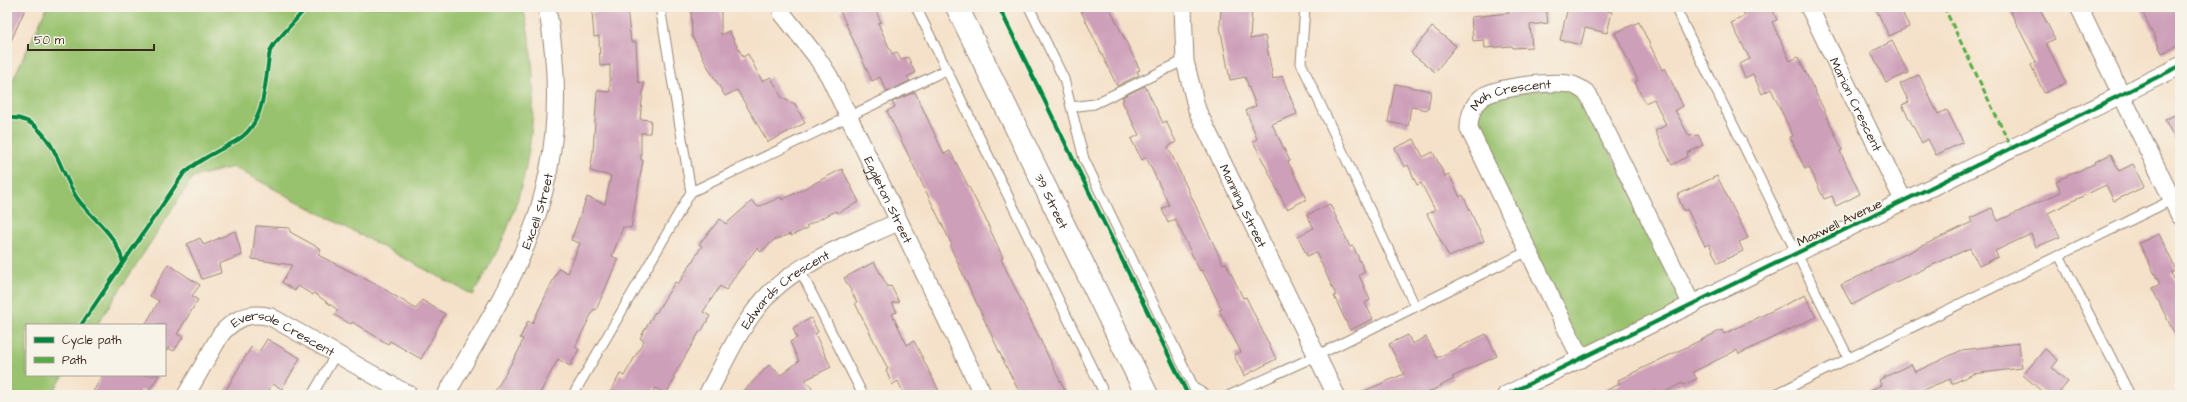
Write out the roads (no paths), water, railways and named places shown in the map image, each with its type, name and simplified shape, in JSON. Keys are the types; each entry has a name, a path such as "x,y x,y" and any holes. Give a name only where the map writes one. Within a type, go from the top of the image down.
{"street":[{"name":"Excell Street","path":"446,395 510,280 526,246 545,190 553,154 556,109 555,65 547,7"},
{"name":"39 Street","path":"957,7 1147,395"},
{"name":"Manning Street","path":"1183,7 1185,60 1192,94 1204,127 1336,395"},
{"name":"Marion Crescent","path":"1809,7 1904,202"},
{"path":"2078,7 2176,198 2180,216"},
{"name":"Eggleton Street","path":"782,13 822,66 982,395"},
{"name":"Maxwell Avenue","path":"1506,395 2180,66"},
{"name":"Mah Crescent","path":"1581,359 1472,138 1469,129 1469,117 1480,99 1488,93 1498,89 1556,83 1574,85 1588,94 1692,305"},
{"name":"Edwards Crescent","path":"707,395 750,318 771,292 800,270 898,222"},
{"name":"Eversole Crescent","path":"186,395 221,334 234,321 243,316 261,314 271,317 409,395"}],"lane":[{"path":"660,7 691,192"},
{"path":"916,7 1105,395"},
{"path":"1029,7 1064,79 1084,159 1194,388 1206,395"},
{"path":"1305,7 1301,63 1415,306"},
{"path":"1675,7 1848,359"},
{"path":"1071,107 1094,104 1185,60"},
{"path":"573,395 691,192 946,70"},
{"path":"1774,395 2176,198"},
{"path":"1230,395 1316,356 1528,251"},
{"path":"2059,255 2130,395"},
{"path":"800,270 861,394"},
{"path":"312,395 336,354"}]}
